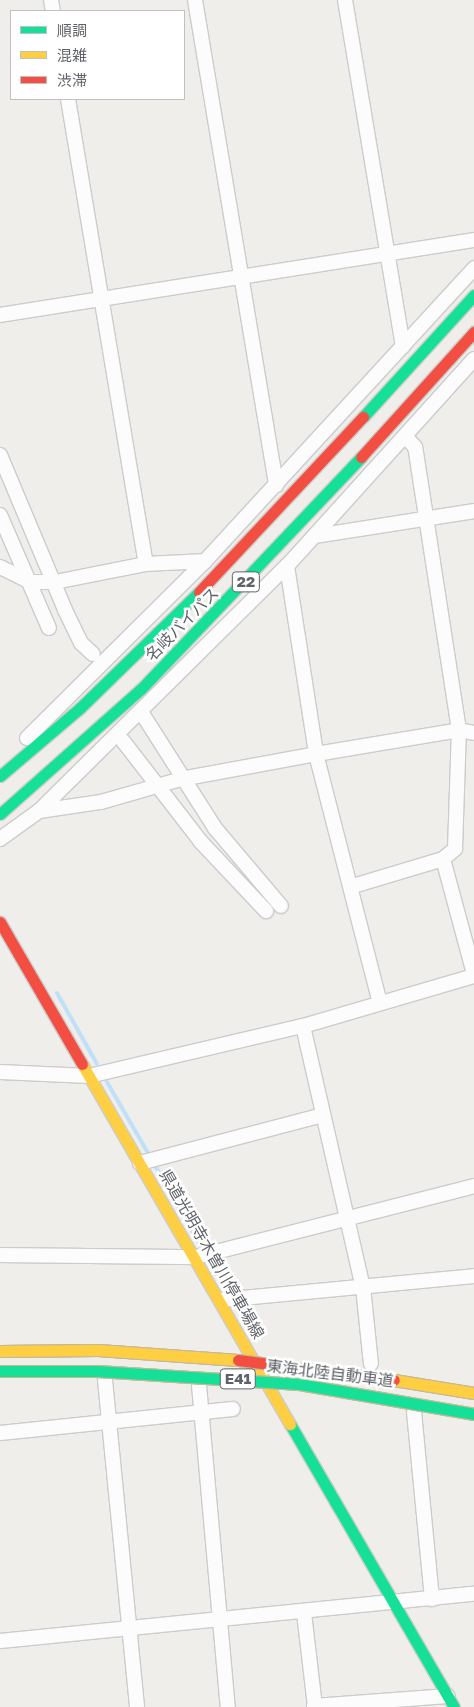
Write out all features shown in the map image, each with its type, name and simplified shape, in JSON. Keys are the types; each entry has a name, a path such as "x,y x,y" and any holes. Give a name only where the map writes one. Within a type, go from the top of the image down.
{"main road":[{"name":"名岐バイパス","path":"0,776 80,708 252,540 474,295"},
{"name":"名岐バイパス","path":"0,814 141,689 272,556 474,332"},
{"name":"県道光明寺木曽川停車場線","path":"0,922 196,1256 451,1701"},
{"path":"0,1342 104,1341 249,1349 371,1364 474,1384"},
{"name":"東海北陸自動車道","path":"0,1351 98,1350 295,1364 474,1393"},
{"name":"東海北陸自動車道","path":"0,1371 97,1370 299,1384 474,1414"},
{"path":"0,1382 105,1380 199,1385 274,1392 414,1412 474,1424"}],"street":[{"path":"195,0 276,485"},
{"path":"345,0 385,255 403,346"},
{"path":"68,100 146,564"},
{"path":"0,315 102,301 474,240"},
{"path":"0,769 64,698 205,561 474,268"},
{"path":"0,839 39,811 287,566 406,437 474,359"},
{"path":"352,886 443,859 455,849 460,730 424,519 415,447 406,437"},
{"path":"0,456 56,582 81,644 93,654"},
{"path":"316,536 474,510"},
{"path":"0,515 50,628"},
{"path":"0,567 31,582 56,582 146,564 205,561"},
{"path":"287,566 316,754 352,886 380,1003"},
{"path":"143,715 181,779 215,828 281,906"},
{"path":"39,811 158,789 181,779 316,754 460,730 474,733"},
{"path":"123,741 158,789 266,911"},
{"path":"1,1075 89,1076 303,1026 474,975 443,859"},
{"path":"303,1026 363,1287 371,1364"},
{"path":"140,1163 323,1116"},
{"path":"0,1255 196,1256 474,1186"},
{"path":"221,1300 474,1276"},
{"path":"105,1380 137,1707"},
{"path":"199,1385 218,1620 228,1707"},
{"path":"0,1433 233,1409"},
{"path":"414,1412 432,1599"},
{"path":"0,1641 304,1613 474,1594"},
{"path":"304,1613 314,1706 451,1701"}],"waterway":[{"path":"57,993 97,1064"},
{"path":"107,1082 148,1153"},
{"path":"154,1164 201,1246"},
{"path":"208,1259 229,1295"},
{"path":"235,1302 252,1330"}],"traffic: fast":[{"path":"363,417 474,295"},
{"path":"0,814 141,689 361,457"},
{"path":"0,776 80,708 199,592"},
{"path":"0,1371 97,1371 299,1384 474,1414"},
{"path":"290,1424 454,1707"}],"traffic: slow":[{"path":"82,1064 290,1424"},
{"path":"0,1351 98,1350 238,1360"},
{"path":"394,1380 474,1393"}],"traffic: jam":[{"path":"361,457 474,332"},
{"path":"199,592 363,417"},
{"path":"0,922 82,1064"},
{"path":"238,1360 394,1380"}]}
